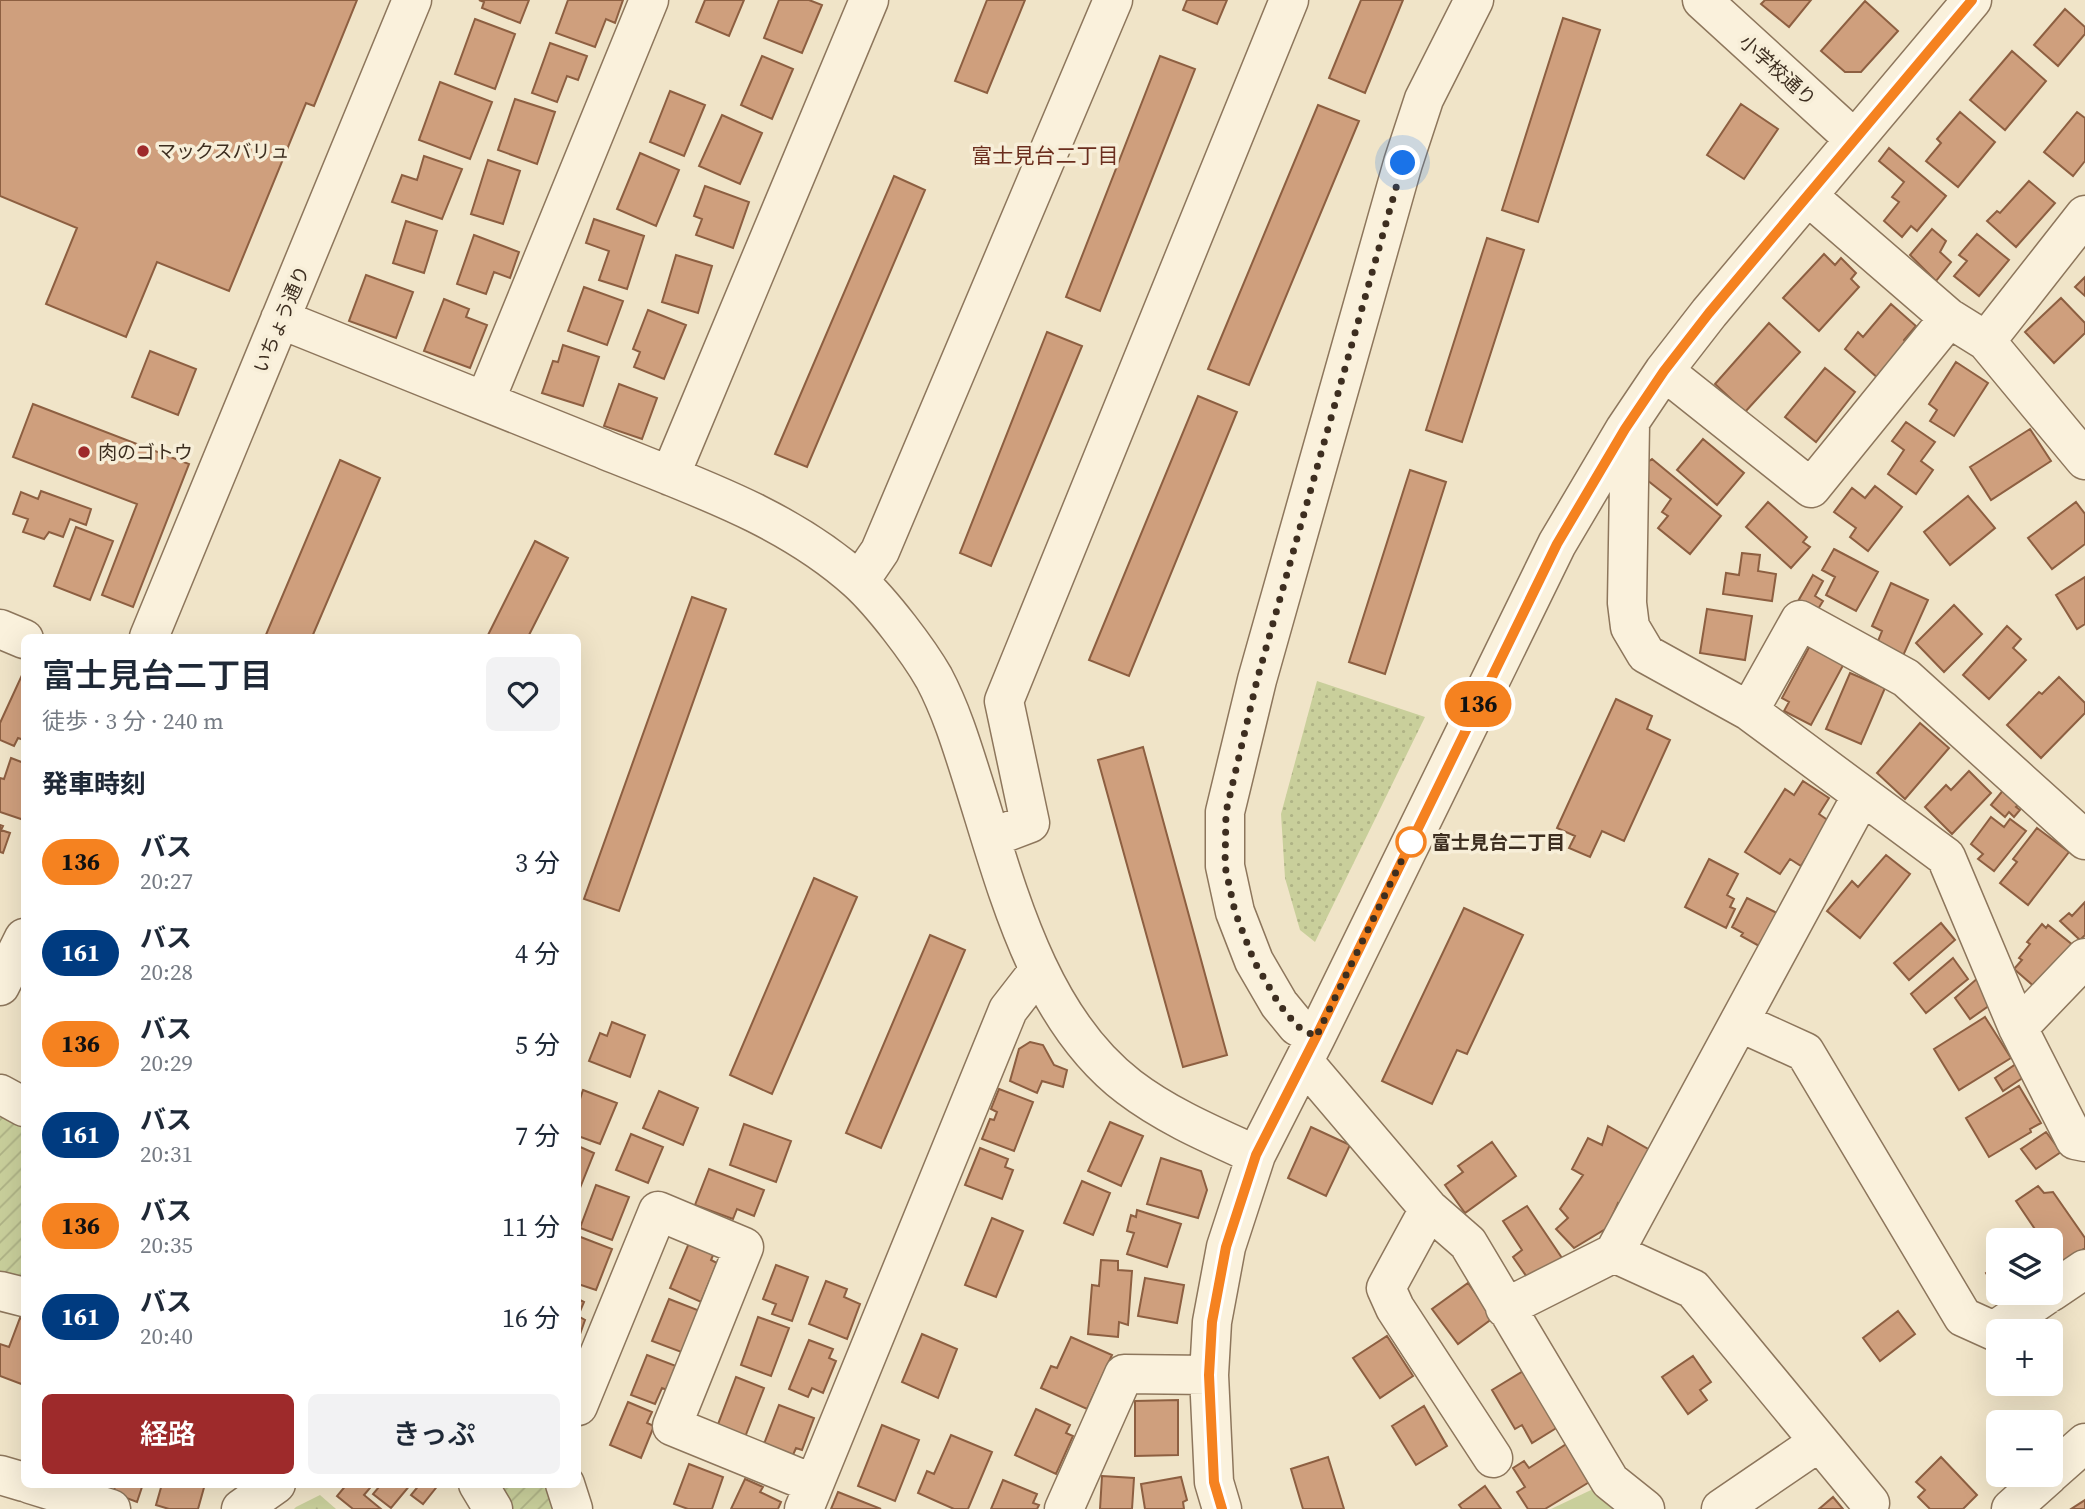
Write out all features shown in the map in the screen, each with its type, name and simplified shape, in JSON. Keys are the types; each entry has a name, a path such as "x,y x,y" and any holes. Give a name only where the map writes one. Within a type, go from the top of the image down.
{"street":[{"name":"いちょう通り","path":"150,634 412,0"},
{"path":"485,401 649,0"},
{"path":"670,476 869,0"},
{"path":"859,582 880,551 1113,0"},
{"path":"991,838 1030,823 1004,701 1289,0"},
{"path":"1474,0 1424,99 1403,163 1257,680 1226,812 1225,866 1235,912 1254,961 1279,1004 1429,1209 1468,1243 1609,1481 1645,1509"},
{"name":"小学校通り","path":"1702,0 1854,139"},
{"path":"1222,1509 1214,1482 1209,1375 1212,1322 1226,1247 1256,1155 1557,544 1664,371 1709,313 1972,0"},
{"path":"1808,196 1949,318 1986,341 2085,460"},
{"path":"1986,341 2085,215"},
{"path":"1664,371 1811,488 1949,318"},
{"path":"280,319 670,476 762,516 802,538 859,582 906,636 934,678 954,723 991,838 1039,970 1070,1024 1128,1087 1173,1115 1256,1155"},
{"path":"1630,422 1627,603 1630,627 1646,654 1749,711 1946,857 2018,1028 2082,1148"},
{"path":"1749,711 1800,620 1906,678 2085,840"},
{"path":"0,629 21,638"},
{"path":"1506,1308 1614,1254 1863,795"},
{"path":"0,986 21,944"},
{"path":"2018,1028 2085,958"},
{"path":"581,1399 658,1211 744,1247 672,1426 809,1497 1007,1010 1039,970"},
{"path":"1739,1022 1805,1052 1963,1317 1994,1332 2033,1305"},
{"path":"0,1094 21,1105"},
{"path":"1429,1209 1386,1288 1395,1308 1493,1458"},
{"path":"1614,1254 1693,1289 1870,1503"},
{"path":"2063,1284 2085,1269"},
{"path":"0,1291 21,1296"},
{"path":"1064,1509 1124,1374 1209,1375"},
{"path":"1721,1509 1819,1442"},
{"path":"2063,1462 2085,1443"},
{"path":"0,1475 21,1481"},
{"path":"2011,1509 2036,1487"},
{"path":"43,1488 111,1509"},
{"path":"241,1509 270,1488"},
{"path":"480,1488 493,1509"},
{"path":"566,1488 573,1509"}],"green space":[{"path":"1317,681 1425,717 1315,942 1300,930 1285,878 1281,814"},
{"path":"0,1109 21,1121 21,1282 0,1277"},
{"path":"1610,1481 1645,1509 1551,1509"},
{"path":"494,1488 553,1488 559,1509 507,1509"},
{"path":"320,1495 336,1509 294,1509 296,1507"}],"building":[{"name":"マックスバリュ","path":"0,0 357,0 314,106 306,103 229,291 157,262 126,337 46,304 77,228 0,196"},
{"path":"479,0 529,0 520,23 482,8 484,2"},
{"path":"568,0 623,0 615,23 606,19 595,47 556,33"},
{"path":"705,0 744,0 729,36 696,22"},
{"path":"779,0 809,0 822,5 802,53 764,38"},
{"path":"987,0 1025,0 987,93 955,81"},
{"path":"1187,0 1227,0 1217,24 1183,10"},
{"path":"1361,0 1403,0 1365,93 1329,78"},
{"path":"1765,0 1811,0 1789,27 1761,4"},
{"path":"1865,1 1898,31 1861,72 1845,72 1821,51"},
{"path":"2065,9 2085,27 2085,34 2058,66 2034,45"},
{"path":"1563,18 1600,30 1538,222 1502,210"},
{"path":"475,19 515,34 495,89 455,74"},
{"path":"550,43 587,56 578,80 567,76 557,102 532,93"},
{"path":"2012,51 2046,81 2005,130 1970,100"},
{"path":"762,56 793,69 772,119 741,105"},
{"path":"1160,56 1195,69 1100,311 1066,297"},
{"path":"440,82 492,102 470,159 419,140"},
{"path":"670,91 705,105 684,156 650,142"},
{"path":"515,99 555,112 537,164 498,150"},
{"path":"1741,104 1778,129 1744,179 1707,155"},
{"path":"1318,105 1359,121 1249,385 1208,369"},
{"path":"1960,112 1995,142 1958,187 1926,161 1941,143 1937,139"},
{"path":"2077,112 2085,118 2085,161 2073,176 2044,152"},
{"path":"722,115 762,133 740,184 699,166"},
{"path":"1889,148 1946,196 1917,231 1911,226 1902,237 1884,221 1899,202 1892,197 1904,182 1879,161"},
{"path":"640,153 679,170 656,226 617,209"},
{"path":"424,156 462,169 442,219 392,202 402,175 417,180"},
{"path":"488,160 520,171 503,224 471,214"},
{"path":"894,176 925,190 807,467 775,454"},
{"path":"2029,181 2055,203 2016,247 1987,221 1997,211 2000,213"},
{"path":"705,186 749,202 733,248 696,235 702,219 694,216"},
{"path":"594,219 644,236 627,289 599,280 609,251 586,243"},
{"path":"406,221 437,231 424,273 393,263"},
{"path":"1932,229 1946,241 1940,252 1951,262 1936,281 1910,255"},
{"path":"1977,234 2009,260 1979,296 1954,276 1967,261 1959,255"},
{"path":"474,235 519,252 510,278 494,272 486,294 457,284"},
{"path":"1487,238 1524,250 1462,442 1426,430"},
{"path":"1824,254 1835,265 1841,258 1856,273 1851,279 1859,287 1819,331 1783,298"},
{"path":"676,255 712,266 698,313 662,302"},
{"path":"366,275 413,292 396,338 349,321"},
{"path":"2085,277 2085,296 2075,287"},
{"path":"584,287 623,301 607,345 568,331"},
{"path":"2061,298 2085,323 2085,333 2054,363 2025,332"},
{"path":"444,299 469,309 466,317 487,325 470,368 424,351"},
{"path":"1891,304 1916,326 1904,340 1908,345 1879,379 1845,349 1858,332 1863,337"},
{"path":"648,310 686,325 664,379 634,367 640,352 633,349"},
{"path":"1769,323 1800,352 1745,412 1715,384"},
{"path":"1047,332 1082,346 991,566 960,553"},
{"path":"563,345 599,357 583,406 542,393 553,361 558,362"},
{"path":"150,351 196,369 178,415 132,397"},
{"path":"1956,362 1988,383 1954,436 1930,421 1937,410 1929,404"},
{"path":"1825,368 1855,392 1816,442 1785,417"},
{"path":"619,384 657,398 642,439 604,426"},
{"path":"1198,396 1237,412 1129,676 1089,660"},
{"path":"33,404 189,464 133,607 102,595 137,504 13,457"},
{"path":"1906,422 1935,442 1921,461 1933,470 1916,494 1888,474 1904,450 1892,441"},
{"path":"2030,429 2051,461 1991,500 1970,467"},
{"path":"1703,439 1744,473 1717,505 1677,470"},
{"path":"1652,459 1721,516 1690,554 1658,528 1668,516 1662,512 1671,499 1647,480 1648,462"},
{"path":"340,460 380,478 313,634 266,634"},
{"path":"1410,470 1446,482 1385,674 1349,662"},
{"path":"1875,486 1902,507 1868,551 1850,537 1856,528 1834,512 1852,488 1865,498"},
{"path":"41,491 91,509 86,525 70,519 63,537 49,532 44,539 23,532 28,519 13,514 21,492 38,499"},
{"path":"1968,496 1995,528 1950,565 1924,532"},
{"path":"1768,502 1807,537 1803,542 1810,547 1791,568 1746,527"},
{"path":"2076,502 2085,514 2085,544 2052,569 2028,538"},
{"path":"76,527 113,541 90,600 54,586"},
{"path":"535,541 568,558 530,634 488,634"},
{"path":"1834,549 1878,572 1856,611 1826,595 1835,577 1822,570"},
{"path":"1742,553 1760,555 1758,571 1776,574 1772,601 1723,594 1726,573 1739,575"},
{"path":"1813,575 1823,581 1815,596 1823,601 1815,614 1797,603"},
{"path":"2085,577 2085,624 2077,629 2056,595"},
{"path":"1891,583 1928,600 1902,658 1876,646 1882,631 1872,626"},
{"path":"692,597 726,609 619,911 584,899"},
{"path":"1954,605 1982,634 1944,672 1916,643"},
{"path":"1707,609 1752,616 1745,660 1700,653"},
{"path":"2007,626 2021,639 2013,648 2026,660 1989,699 1963,675"},
{"path":"1813,640 1847,658 1811,725 1784,711 1789,702 1782,698"},
{"path":"1850,673 1885,688 1861,744 1826,729"},
{"path":"21,677 21,739 18,738 14,746 0,740 0,723"},
{"path":"2059,677 2085,703 2085,713 2041,758 2007,725 2039,692 2042,694"},
{"path":"1616,699 1652,716 1647,729 1670,740 1624,841 1602,831 1590,857 1569,848 1575,836 1557,828"},
{"path":"1920,723 1949,748 1905,799 1877,773"},
{"path":"1143,747 1227,1055 1183,1067 1098,760"},
{"path":"11,758 21,762 21,819 0,812 0,778 4,779"},
{"path":"1969,771 1991,793 1952,834 1925,807 1946,785 1951,790"},
{"path":"1803,781 1829,798 1819,814 1829,821 1801,866 1790,859 1780,874 1745,852 1785,789 1794,795"},
{"path":"2005,788 2021,802 2016,807 2020,810 2014,817 2009,812 2005,817 1991,805"},
{"path":"1991,817 2004,827 2010,819 2026,831 1994,871 1978,859 1983,854 1971,844"},
{"path":"0,825 3,826 1,830 10,833 3,853 0,852"},
{"path":"2037,828 2069,852 2028,905 2000,883 2017,862 2013,859"},
{"path":"1886,855 1910,874 1860,938 1827,911 1852,881 1858,887"},
{"path":"1709,859 1738,874 1727,895 1734,899 1730,907 1735,909 1726,928 1685,907"},
{"path":"814,878 857,897 772,1094 730,1075"},
{"path":"1747,898 1777,913 1761,947 1741,936 1743,933 1732,927"},
{"path":"2085,902 2085,935 2080,940 2060,921 2069,913 2072,916"},
{"path":"1464,908 1523,935 1467,1054 1457,1050 1432,1104 1382,1081"},
{"path":"1941,923 1955,940 1909,980 1894,963"},
{"path":"2042,924 2046,928 2048,925 2074,946 2037,989 2014,969 2030,944 2027,942"},
{"path":"930,935 965,950 881,1148 846,1133"},
{"path":"1953,958 1968,979 1926,1013 1911,994"},
{"path":"1979,977 1993,1003 1970,1019 1955,998"},
{"path":"1985,1017 2011,1058 1959,1090 1934,1049"},
{"path":"612,1022 645,1035 630,1077 589,1061 600,1033 607,1036"},
{"path":"1030,1042 1043,1045 1054,1065 1067,1070 1063,1087 1042,1081 1037,1093 1010,1081 1019,1049"},
{"path":"2016,1064 2024,1077 2003,1091 1995,1078"},
{"path":"2019,1086 2041,1123 1989,1157 1966,1118"},
{"path":"999,1089 1033,1102 1014,1151 982,1139 990,1119 994,1120 997,1112 991,1109"},
{"path":"583,1090 617,1103 600,1144 581,1137"},
{"path":"659,1091 698,1108 683,1145 643,1128"},
{"path":"1110,1122 1143,1136 1121,1186 1088,1171"},
{"path":"744,1124 791,1141 776,1182 730,1165"},
{"path":"1608,1126 1655,1153 1625,1208 1618,1203 1607,1228 1574,1248 1556,1229 1568,1218 1560,1209 1583,1175 1572,1169 1588,1138 1602,1145"},
{"path":"1311,1127 1350,1145 1326,1196 1288,1178"},
{"path":"2046,1132 2061,1152 2036,1169 2021,1149"},
{"path":"631,1134 663,1147 648,1183 616,1170"},
{"path":"1492,1142 1516,1176 1465,1213 1445,1185 1463,1172 1458,1166"},
{"path":"581,1147 594,1153 581,1186"},
{"path":"980,1148 1008,1159 1005,1167 1013,1170 1002,1199 965,1185"},
{"path":"1161,1158 1201,1171 1207,1190 1198,1218 1147,1204"},
{"path":"709,1169 764,1190 754,1216 737,1209 733,1219 695,1205"},
{"path":"1082,1181 1110,1193 1093,1235 1064,1223"},
{"path":"596,1185 629,1197 612,1240 581,1228"},
{"path":"2038,1186 2044,1193 2053,1192 2085,1238 2085,1248 2063,1264 2063,1228 2034,1228 2016,1201"},
{"path":"1527,1206 1562,1258 1529,1280 1513,1257 1522,1250 1503,1221"},
{"path":"1137,1210 1181,1224 1167,1267 1127,1254 1134,1233 1127,1231 1131,1215 1136,1217"},
{"path":"992,1218 1023,1231 996,1297 965,1285"},
{"path":"581,1237 612,1249 596,1290 581,1285"},
{"path":"689,1243 714,1253 711,1260 717,1263 701,1302 670,1288"},
{"path":"1101,1260 1118,1261 1118,1270 1132,1271 1128,1325 1119,1322 1118,1337 1088,1334 1092,1285 1099,1286"},
{"path":"776,1265 808,1277 792,1321 772,1314 776,1304 763,1299"},
{"path":"1145,1278 1184,1285 1177,1323 1138,1316"},
{"path":"826,1281 847,1289 844,1297 860,1304 847,1339 809,1324"},
{"path":"1468,1283 1493,1318 1458,1344 1432,1309"},
{"path":"669,1299 700,1311 684,1353 652,1341"},
{"path":"1898,1311 1915,1334 1880,1361 1863,1338"},
{"path":"758,1317 789,1328 771,1376 741,1365"},
{"path":"20,1318 21,1384 0,1376 0,1344 9,1347"},
{"path":"922,1334 957,1349 938,1398 902,1382"},
{"path":"1387,1336 1413,1376 1380,1398 1353,1358"},
{"path":"1071,1337 1112,1355 1087,1409 1041,1388 1051,1366 1057,1368"},
{"path":"809,1340 833,1349 829,1358 836,1361 823,1393 812,1388 808,1397 789,1389"},
{"path":"647,1355 676,1366 667,1390 662,1388 655,1404 631,1395"},
{"path":"1693,1356 1711,1382 1700,1390 1707,1400 1688,1414 1662,1377"},
{"path":"1525,1370 1558,1427 1532,1443 1522,1425 1515,1429 1492,1390"},
{"path":"736,1377 764,1388 745,1437 717,1427"},
{"path":"1178,1400 1178,1455 1135,1456 1135,1401"},
{"path":"628,1402 652,1412 647,1423 654,1426 641,1458 610,1445"},
{"path":"779,1405 814,1418 802,1450 796,1448 793,1455 764,1444"},
{"path":"1424,1406 1447,1446 1416,1465 1392,1426"},
{"path":"1036,1409 1070,1425 1066,1433 1073,1436 1056,1474 1015,1455"},
{"path":"882,1425 919,1440 895,1501 858,1486"},
{"path":"951,1435 992,1452 968,1509 954,1509 918,1493 927,1471 934,1474"},
{"path":"1568,1443 1591,1481 1545,1509 1528,1509 1517,1492 1525,1487 1513,1468 1524,1461 1529,1468"},
{"path":"1328,1457 1344,1509 1303,1509 1291,1469"},
{"path":"1941,1457 1977,1495 1963,1509 1930,1509 1918,1497 1925,1490 1916,1482"},
{"path":"689,1464 723,1477 712,1509 688,1509 674,1504"},
{"path":"1102,1476 1134,1478 1132,1509 1100,1509"},
{"path":"1181,1477 1187,1500 1183,1502 1184,1509 1145,1509 1141,1484"},
{"path":"745,1479 763,1487 760,1492 781,1502 778,1509 731,1509"},
{"path":"1003,1480 1037,1494 1033,1503 1039,1505 1037,1509 991,1509"},
{"path":"1485,1486 1501,1509 1462,1509 1459,1505"},
{"path":"115,1488 142,1488 137,1502 113,1493"},
{"path":"161,1488 204,1488 198,1509 169,1509 156,1505"},
{"path":"344,1488 370,1488 364,1495 381,1509 353,1509 337,1496"},
{"path":"378,1488 408,1488 391,1508 373,1494"},
{"path":"417,1488 436,1488 423,1504 411,1495"},
{"path":"838,1492 881,1509 831,1509"},
{"path":"1833,1497 1843,1509 1819,1509"},
{"path":"2085,1500 2085,1509 2071,1509"}],"bus line":[{"name":"136","path":"1222,1509 1214,1482 1209,1375 1212,1322 1226,1247 1256,1155 1557,544 1625,429 1664,371 1709,313 1972,0"}],"place":[{"name":"マックスバリュ","path":"143,151"},
{"name":"肉のゴトウ","path":"84,452"},
{"name":"富士見台二丁目","path":"1411,842"}],"district":[{"name":"富士見台二丁目","path":"1045,155"}],"route":[{"path":"1403,163 1257,680 1226,812 1225,866 1235,912 1254,961 1279,1004 1297,1026 1316,1037 1412,839 1411,842"}]}
